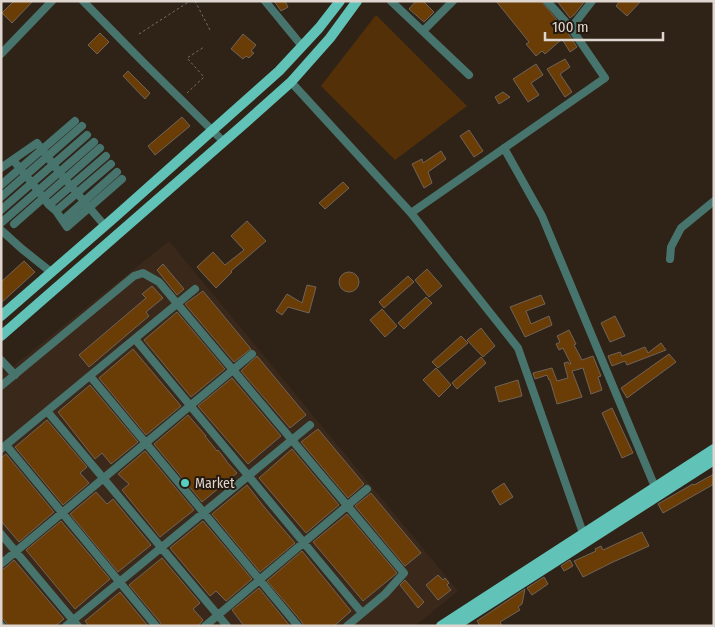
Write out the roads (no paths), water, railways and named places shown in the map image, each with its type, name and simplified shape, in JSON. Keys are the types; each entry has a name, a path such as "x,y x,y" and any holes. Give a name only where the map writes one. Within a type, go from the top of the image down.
{"main road":[{"path":"1,316 116,217 279,71 319,28 340,1"},
{"path":"1,336 291,82 330,38 357,1"},
{"path":"116,217 126,227"},
{"path":"441,626 714,449"},
{"path":"455,626 714,460"}],"street":[{"path":"1,54 52,1"},
{"path":"83,1 224,142"},
{"path":"265,1 302,46"},
{"path":"392,1 470,75"},
{"path":"423,31 453,1"},
{"path":"411,213 605,78 571,28 547,1"},
{"path":"571,28 592,1"},
{"path":"291,82 411,213 518,348 583,534"},
{"path":"1,197 42,149 75,121"},
{"path":"1,185 47,156 82,126"},
{"path":"1,210 87,135"},
{"path":"1,223 94,142"},
{"path":"1,168 37,143 105,226"},
{"path":"46,202 65,178 100,148"},
{"path":"504,148 542,216 655,487"},
{"path":"14,224 71,186 106,156"},
{"path":"13,160 67,227 122,179"},
{"path":"56,211 110,164"},
{"path":"63,220 117,172"},
{"path":"670,259 671,247 680,228 714,201"},
{"path":"1,230 51,272"},
{"path":"1,386 134,276 143,273 159,282 404,573 385,594 347,626"},
{"path":"156,626 4,447 195,289"},
{"path":"134,339 362,614"},
{"path":"1,564 252,354"},
{"path":"1,360 15,375"},
{"path":"90,376 298,626"},
{"path":"47,411 227,626"},
{"path":"66,626 76,623 120,582 310,425"},
{"path":"206,626 367,489"},
{"path":"1,534 76,623"}],"place":[{"name":"Market","path":"185,483"}]}
